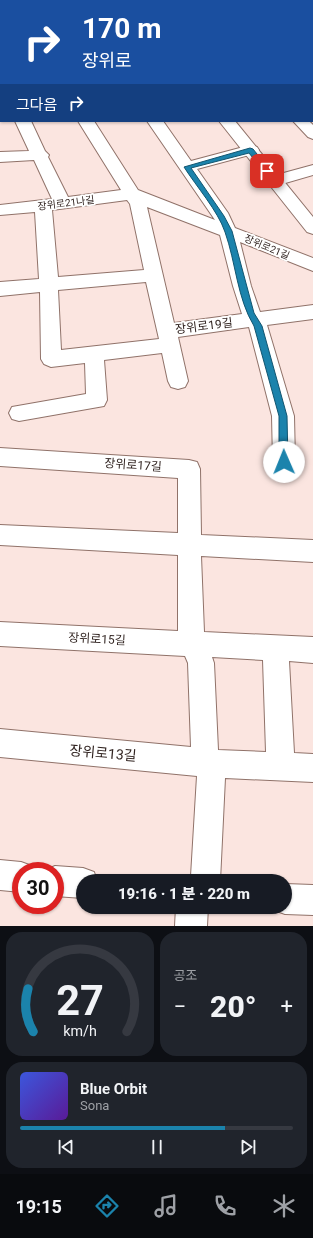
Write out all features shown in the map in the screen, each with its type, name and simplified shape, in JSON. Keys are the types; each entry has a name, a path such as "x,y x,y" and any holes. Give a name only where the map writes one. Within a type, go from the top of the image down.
{"street":[{"path":"24,122 41,155 62,203"},
{"path":"87,122 138,204 178,381"},
{"path":"156,122 222,217 229,231 250,313 258,326 283,416 284,462"},
{"path":"228,122 313,228"},
{"path":"302,122 313,134"},
{"path":"187,167 250,150"},
{"path":"0,157 41,155"},
{"path":"275,181 313,170"},
{"name":"장위로21나길","path":"0,210 132,194"},
{"name":"장위로21길","path":"132,194 229,231 313,266"},
{"name":"장위로19길","path":"42,206 49,285 51,359 94,354 254,320 313,312"},
{"path":"0,289 154,275"},
{"path":"19,413 97,400 94,354"},
{"name":"장위로17길","path":"0,457 189,468 190,545"},
{"path":"0,534 313,551"},
{"path":"190,545 190,628 201,663 205,762 211,774 206,874"},
{"name":"장위로15길","path":"0,634 313,650"},
{"path":"275,648 281,767"},
{"name":"장위로13길","path":"0,743 205,762 313,768"},
{"path":"0,875 12,876"},
{"path":"64,881 76,882"},
{"path":"292,899 313,900"},
{"path":"191,926 192,914"}],"route":[{"path":"267,171 250,150 187,167 222,217 229,231 250,313 258,326 283,416 284,462"}]}
